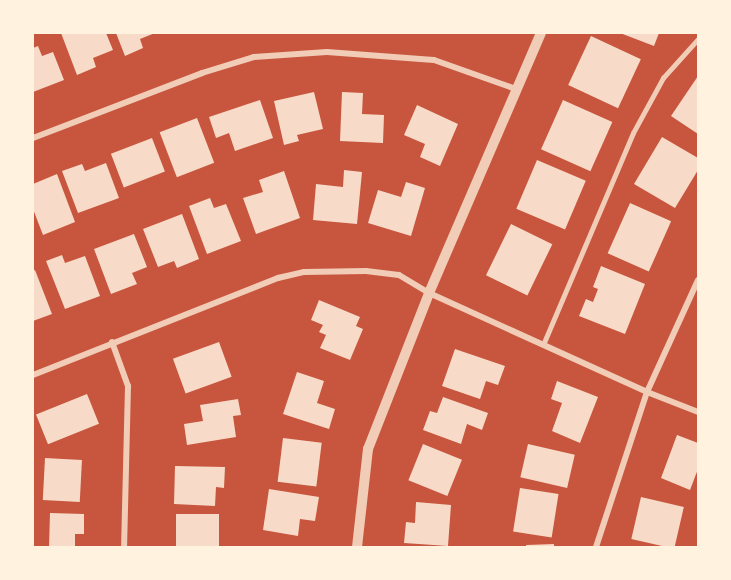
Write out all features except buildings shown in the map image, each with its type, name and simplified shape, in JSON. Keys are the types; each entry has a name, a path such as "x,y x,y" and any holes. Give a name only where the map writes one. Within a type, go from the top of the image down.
{"street":[{"path":"357,547 368,449 429,293 541,33"},
{"path":"33,138 202,73 254,57 327,52 434,60 516,89"},
{"path":"33,375 278,278 304,272 399,275 429,293 647,392 698,412"},
{"path":"596,547 647,392 698,280"},
{"path":"112,342 128,386 124,547"}],"lane":[{"path":"543,345 633,133 663,78 698,39"}]}
